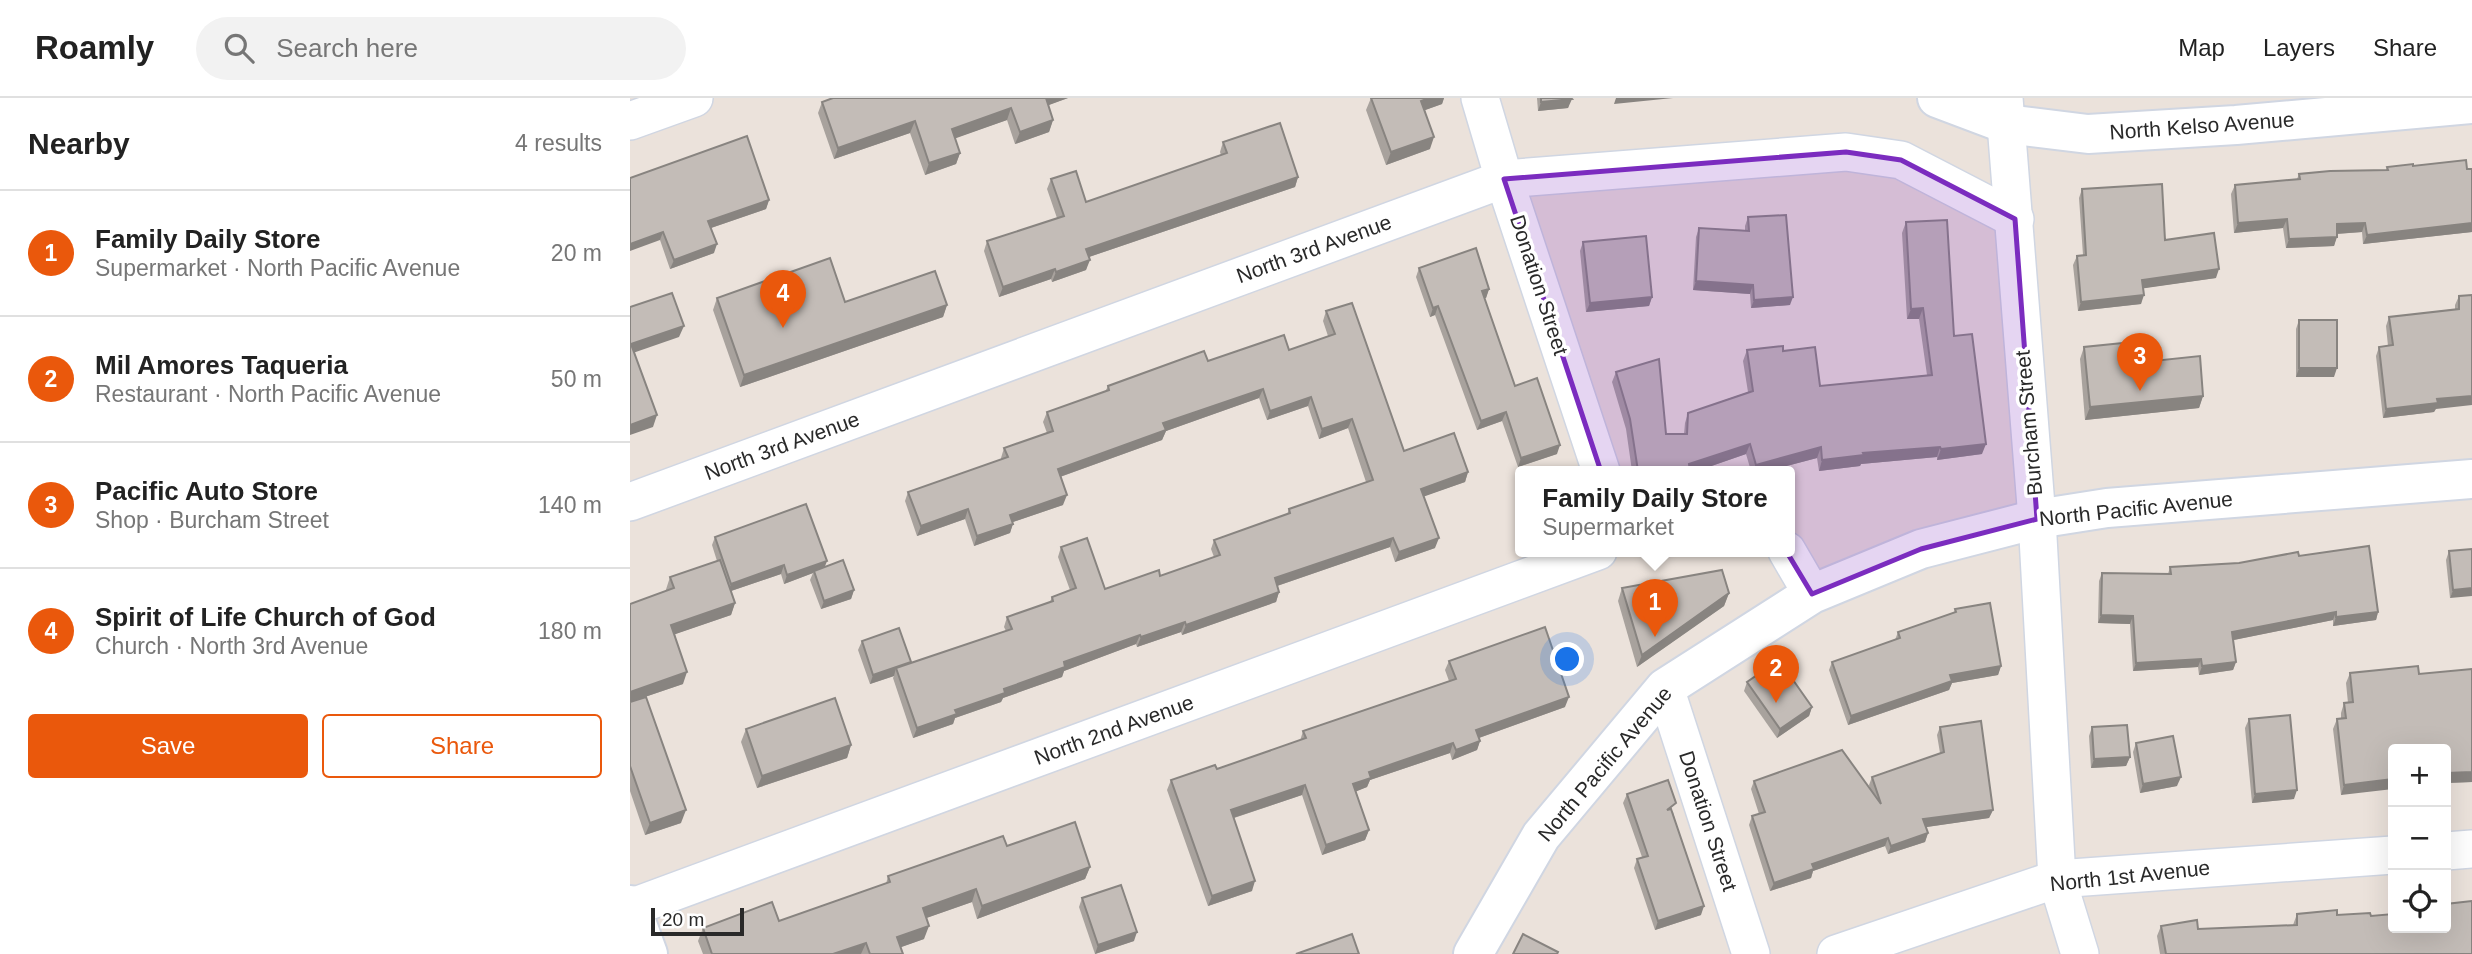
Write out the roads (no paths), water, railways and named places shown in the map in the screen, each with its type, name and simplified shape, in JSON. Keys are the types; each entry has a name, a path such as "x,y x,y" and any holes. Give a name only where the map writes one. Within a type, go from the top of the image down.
{"street":[{"path":"630,121 694,98"},
{"name":"Donation Street","path":"1480,98 1599,466"},
{"name":"North Kelso Avenue","path":"1937,98 2005,111 2088,134 2236,125 2472,104"},
{"name":"Burcham Street","path":"2005,111 2037,519 2057,879 2080,954"},
{"name":"North 3rd Avenue","path":"630,502 1504,178 1846,152 1901,160 2015,219"},
{"name":"North Pacific Avenue","path":"1473,954 1541,836 1665,688 1812,594 1921,549 2037,519 2107,509 2472,479"},
{"name":"North 2nd Avenue","path":"630,907 1582,557"},
{"path":"1790,557 1812,594"},
{"name":"Donation Street","path":"1665,688 1751,954"},
{"path":"2451,851 2472,849"},
{"name":"North 1st Avenue","path":"1836,954 2057,879 2388,855"},
{"path":"630,907 648,954"}],"place":[{"name":"Spirit of Life Church of God","path":"783,328"},
{"name":"Pacific Auto Store","path":"2140,391"},
{"name":"Family Daily Store","path":"1655,637"},
{"name":"Mil Amores Taqueria","path":"1776,703"}]}
